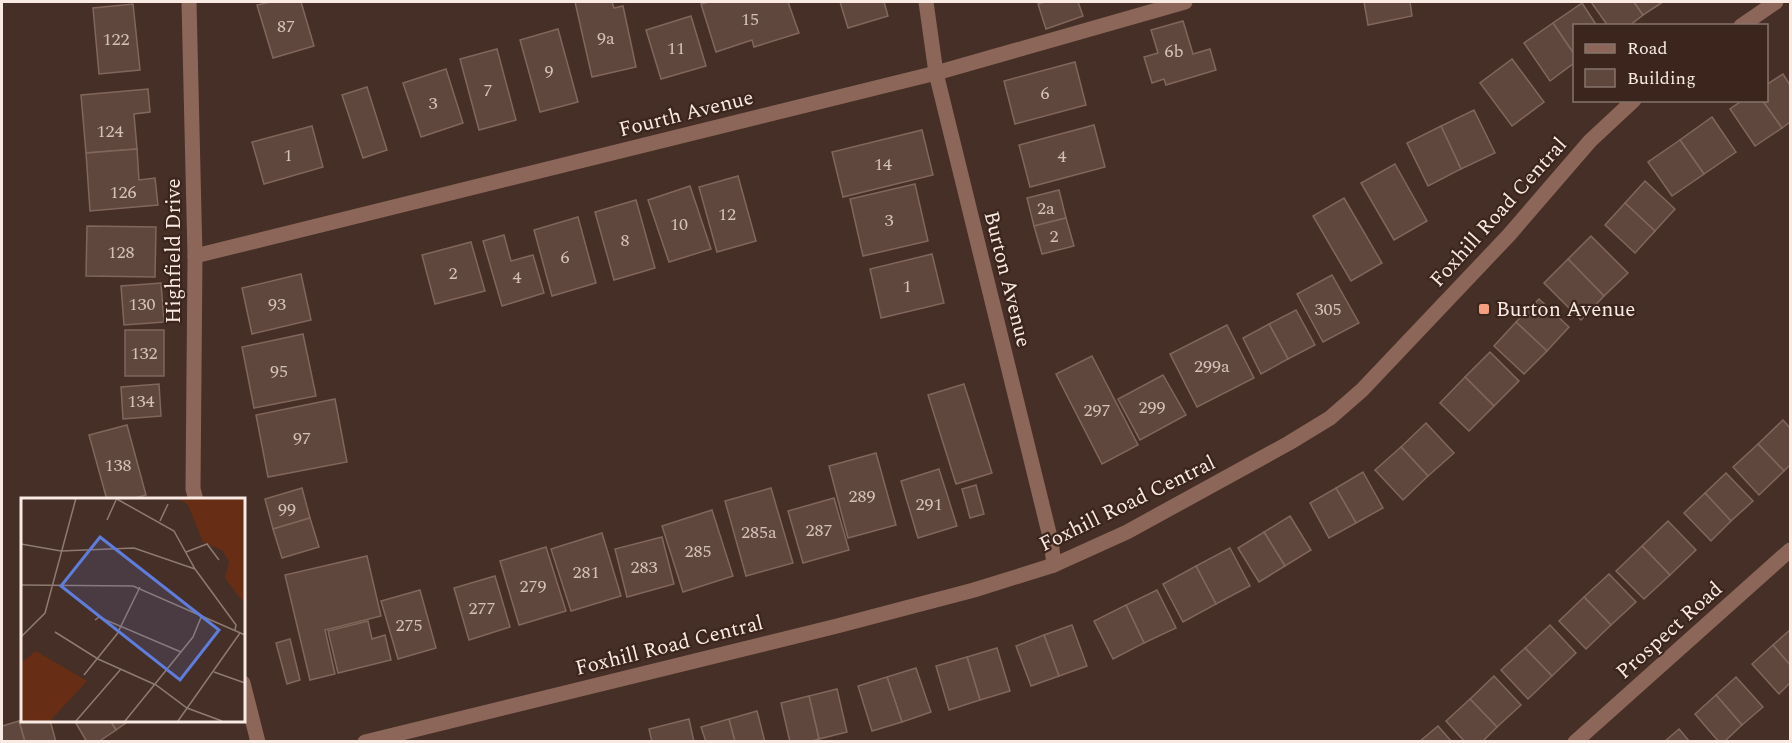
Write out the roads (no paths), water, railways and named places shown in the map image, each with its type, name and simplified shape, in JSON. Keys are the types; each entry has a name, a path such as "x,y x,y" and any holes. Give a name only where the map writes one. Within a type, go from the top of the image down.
{"street":[{"name":"Highfield Drive","path":"189,2 195,256 195,498"},
{"name":"Burton Avenue","path":"926,2 936,73 1051,541 1054,565"},
{"name":"Fourth Avenue","path":"195,256 936,73 1185,2"},
{"path":"1744,24 1776,2"},
{"name":"Foxhill Road Central","path":"365,741 837,626 974,590 1054,565 1127,532 1330,418 1362,390 1399,348 1509,235 1590,141 1632,102"},
{"name":"Prospect Road","path":"1575,741 1791,550"},
{"path":"244,686 258,741"}],"place":[{"name":"Burton Avenue","path":"1484,309"}]}
